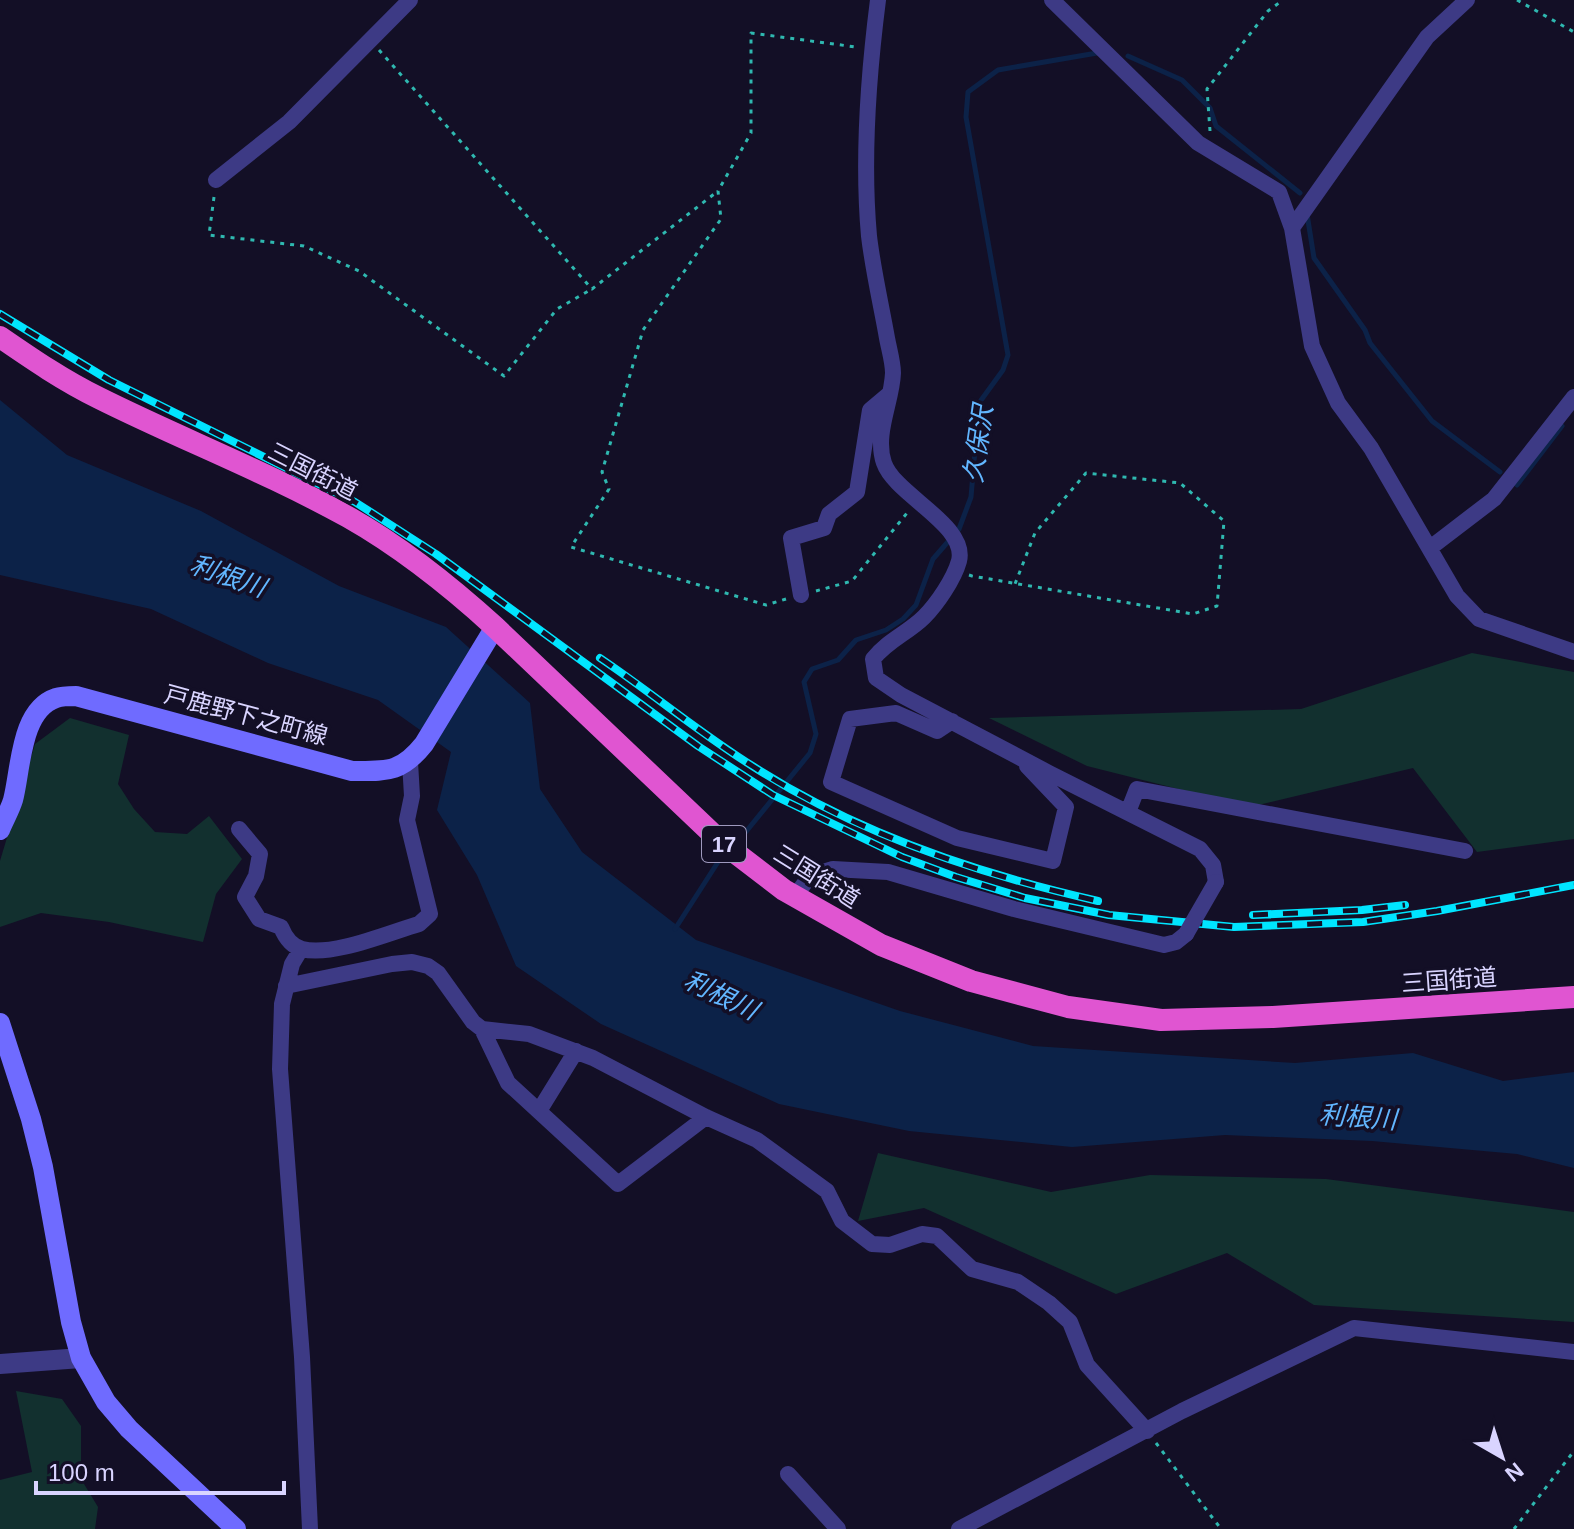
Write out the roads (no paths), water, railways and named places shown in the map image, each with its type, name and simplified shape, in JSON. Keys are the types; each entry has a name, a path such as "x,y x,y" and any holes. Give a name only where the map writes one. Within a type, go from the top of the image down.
{"highway":[{"name":"三国街道","path":"0,337 97,397 349,518 417,562 460,594 489,635 720,841 795,896 881,945 971,981 1042,1001 1161,1020 1273,1017 1574,997"}],"main road":[{"path":"410,762 489,635"},
{"name":"戸鹿野下之町線","path":"0,830 13,801 30,725 41,708 55,698 76,696 352,771 388,771 410,762"},
{"path":"0,1023 43,1167 71,1322 81,1358 106,1402 123,1422 236,1529"}],"street":[{"path":"216,180 289,122 410,0"},
{"path":"795,896 810,876 833,869 888,872 1014,909 1164,945 1176,942 1186,934 1216,882 1213,865 1200,849 1017,756 876,678 873,659 883,646 923,618 947,586 959,560 959,545 946,527 896,480 884,464 882,435 893,373 869,236 866,142 878,0"},
{"path":"1052,0 1198,143 1279,192 1292,228 1312,346 1338,403 1371,448 1457,596 1479,619 1574,652"},
{"path":"1292,228 1427,37 1467,0"},
{"path":"801,595 791,538 824,528 829,514 857,492 870,410 889,394"},
{"path":"1430,548 1494,499 1571,408"},
{"path":"952,721 937,731 896,713 850,719 831,782 957,838 1053,861 1066,807 1017,756"},
{"path":"239,829 260,854 256,876 245,897 259,919 281,927 286,938 301,949 328,950 419,924 430,914 407,820 412,796 410,762"},
{"path":"1128,812 1137,789 1465,851"},
{"path":"301,949 282,1004 280,1069 302,1357 310,1529"},
{"path":"286,986 392,964 412,962 428,966 438,973 482,1029 508,1083 618,1184 706,1117"},
{"path":"482,1029 529,1034 576,1051 757,1140 827,1191 842,1221 872,1244 890,1245 922,1234 937,1236 972,1269 1018,1282 1070,1322 1087,1365 1147,1431"},
{"path":"539,1111 576,1051"},
{"path":"959,1529 1182,1411 1343,1331 1354,1328 1574,1352"},
{"path":"0,1364 81,1358"},
{"path":"788,1474 838,1529"}],"water":[{"name":"利根川","path":"0,400 67,455 201,511 339,586 446,627 530,703 540,789 582,852 696,940 900,1011 1033,1046 1295,1063 1413,1053 1503,1081 1574,1072 1574,1168 1517,1154 1372,1141 1225,1135 1072,1147 909,1131 779,1104 601,1024 516,966 477,875 437,810 451,752 378,700 268,663 151,609 0,575"}],"waterway":[{"name":"久保沢","path":"740,839 810,753 816,734 804,682 812,669 838,660 856,640 886,630 903,619 916,605 933,559 959,529 971,497 979,403 1003,370 1008,355 966,117 968,92 998,70 1097,53"},
{"name":"久保沢","path":"1128,56 1182,80 1210,108 1216,126 1300,193"},
{"name":"久保沢","path":"1307,214 1314,258 1365,330 1370,343 1432,421 1500,472"},
{"name":"久保沢","path":"1517,485 1562,426"},
{"name":"久保沢","path":"675,929 718,862"}],"railway":[{"path":"0,314 109,380 355,502 436,554 698,746 773,795 902,857 956,877 1025,898 1109,915 1234,927 1363,922 1574,885"},
{"path":"600,658 734,754 835,812 877,832 964,864 1098,901"},
{"path":"1253,915 1405,905"}]}
